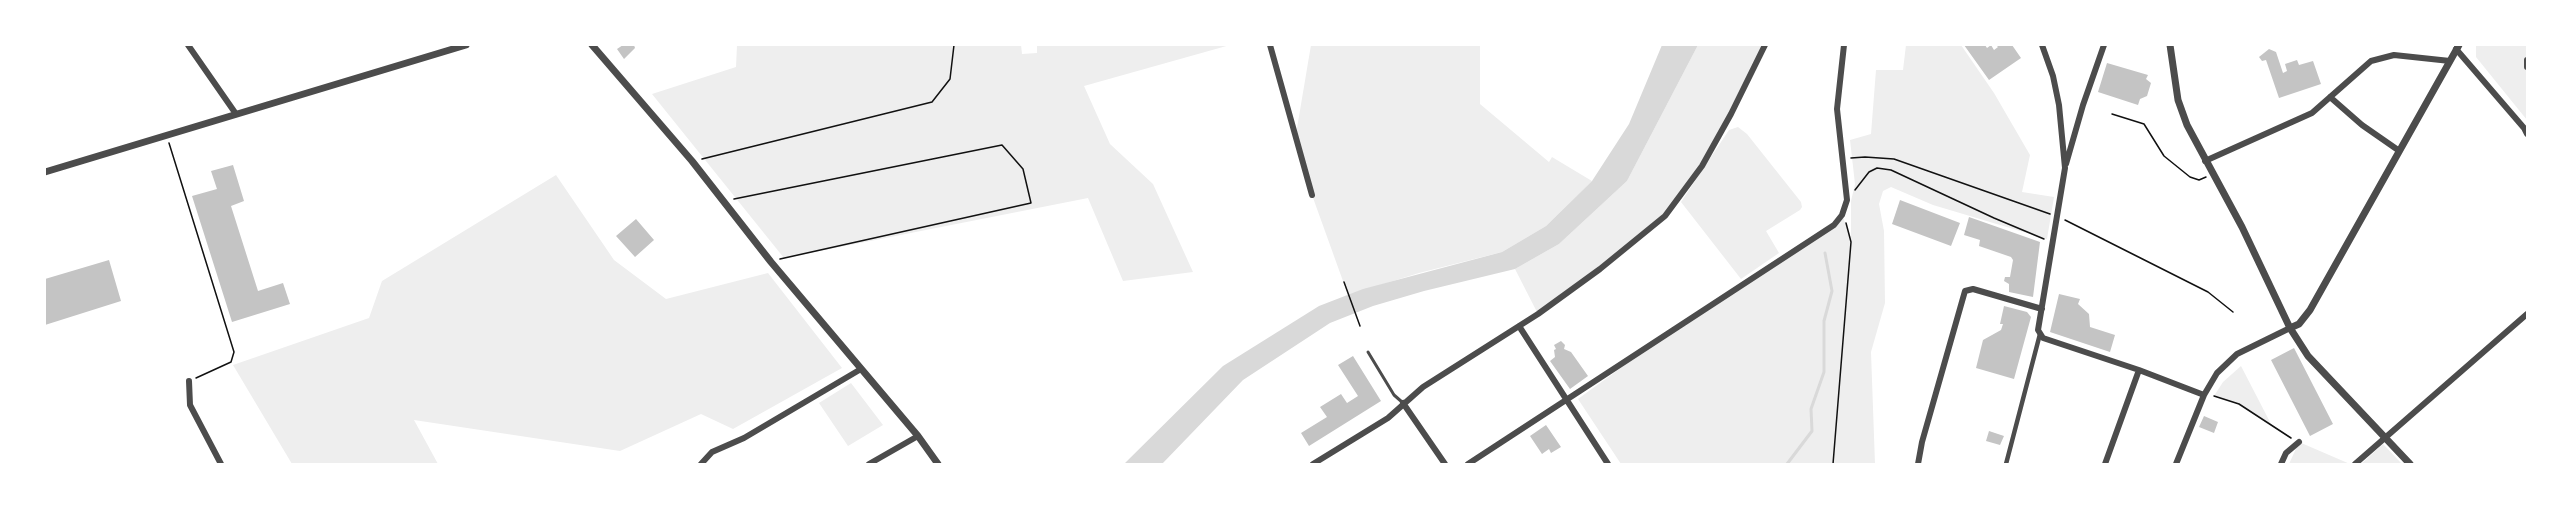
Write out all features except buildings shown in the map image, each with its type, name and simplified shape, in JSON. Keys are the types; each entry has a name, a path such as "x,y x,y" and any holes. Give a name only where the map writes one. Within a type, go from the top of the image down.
{"street":[{"path":"188,45 236,114"},
{"path":"46,170 466,45"},
{"path":"592,45 598,48 692,161 771,262 918,436 938,464"},
{"path":"1270,45 1312,195"},
{"path":"1313,464 1388,418 1423,387 1519,326 1600,269 1665,216 1702,166 1765,45"},
{"path":"1468,464 1834,225 1842,215 1847,200 1838,109 1844,45"},
{"path":"2042,45 2053,76 2059,105 2065,168"},
{"path":"2104,45 2083,105 2065,168 2038,330 2043,338 2139,370 2204,395"},
{"path":"2170,45 2178,100 2205,161 2241,227 2290,328 2308,356 2410,464"},
{"path":"2176,464 2204,395 2217,373 2237,354 2299,324 2310,310 2457,47 2527,134"},
{"path":"2205,161 2312,113 2361,68 2382,57 2394,55 2450,61"},
{"path":"2527,60 2527,67"},
{"path":"2330,97 2398,150"},
{"path":"1918,464 1922,442 1965,291 1973,288 2042,309"},
{"path":"2355,464 2527,314"},
{"path":"1519,326 1608,464"},
{"path":"2006,464 2040,334"},
{"path":"701,464 712,452 744,438 861,369"},
{"path":"2105,464 2139,370"},
{"path":"189,381 190,405 221,464"},
{"path":"1403,403 1445,464"},
{"path":"869,464 918,436"},
{"path":"2281,464 2286,453 2300,442"}],"lane":[{"path":"1368,352 1394,395 1403,403"}],"path":[{"path":"692,161 932,102 950,79 954,45"},
{"path":"2112,114 2145,124 2164,156 2190,177 2199,180 2212,175"},
{"path":"167,135 234,352 231,362 189,381"},
{"path":"723,202 1002,145 1023,169 1031,203 771,262"},
{"path":"1844,159 1865,157 1894,159 2055,216"},
{"path":"1847,200 1869,172 1877,168 1891,170 1994,218 2054,242"},
{"path":"1833,464 1851,242 1849,228 1842,215"},
{"path":"2066,220 2208,292 2233,312"},
{"path":"1344,282 1360,326"},
{"path":"2204,395 2239,404 2289,438 2300,442"}],"shaded area":[{"path":"737,45 1021,45 1022,54 1037,53 1037,45 1230,45 1084,86 1110,144 1153,184 1193,272 1123,281 1088,198 784,258 652,94 736,67"},
{"path":"1311,45 1480,45 1480,104 1549,162 1552,157 1592,181 1546,226 1502,252 1419,273 1348,295 1312,195 1296,134"},
{"path":"1662,45 1698,45 1627,181 1559,244 1515,269 1424,291 1373,306 1330,323 1243,380 1162,464 1124,464 1223,366 1319,306 1363,289 1502,252 1546,226 1592,181 1629,124"},
{"path":"1698,45 1765,45 1702,166 1665,216 1538,314 1515,269 1559,244 1627,181"},
{"path":"1906,45 1961,45 1994,93 2030,155 2022,192 2054,197 2047,239 1933,205 1891,187 1883,191 1879,204 1884,231 1885,303 1871,352 1875,464 1621,464 1578,399 1680,325 1834,225 1842,215 1851,237 1851,201 1855,184 1850,140 1871,134 1876,70 1903,70"},
{"path":"2476,45 2527,45 2527,120 2476,57"},
{"path":"1738,127 1747,134 1801,202 1802,207 1766,231 1779,253 1741,279 1681,202 1729,130"},
{"path":"556,175 614,260 666,299 768,273 842,368 733,429 701,414 620,451 414,420 438,464 292,464 233,365 369,318 382,281"},
{"path":"2241,366 2271,424 2239,404 2214,396 2223,382"},
{"path":"851,383 883,425 848,446 819,403"},
{"path":"2299,442 2350,464 2289,464"},
{"path":"2383,444 2402,464 2361,464"}],"waterway":[{"path":"1787,464 1812,431 1811,409 1824,372 1824,321 1832,291 1825,253"}]}
